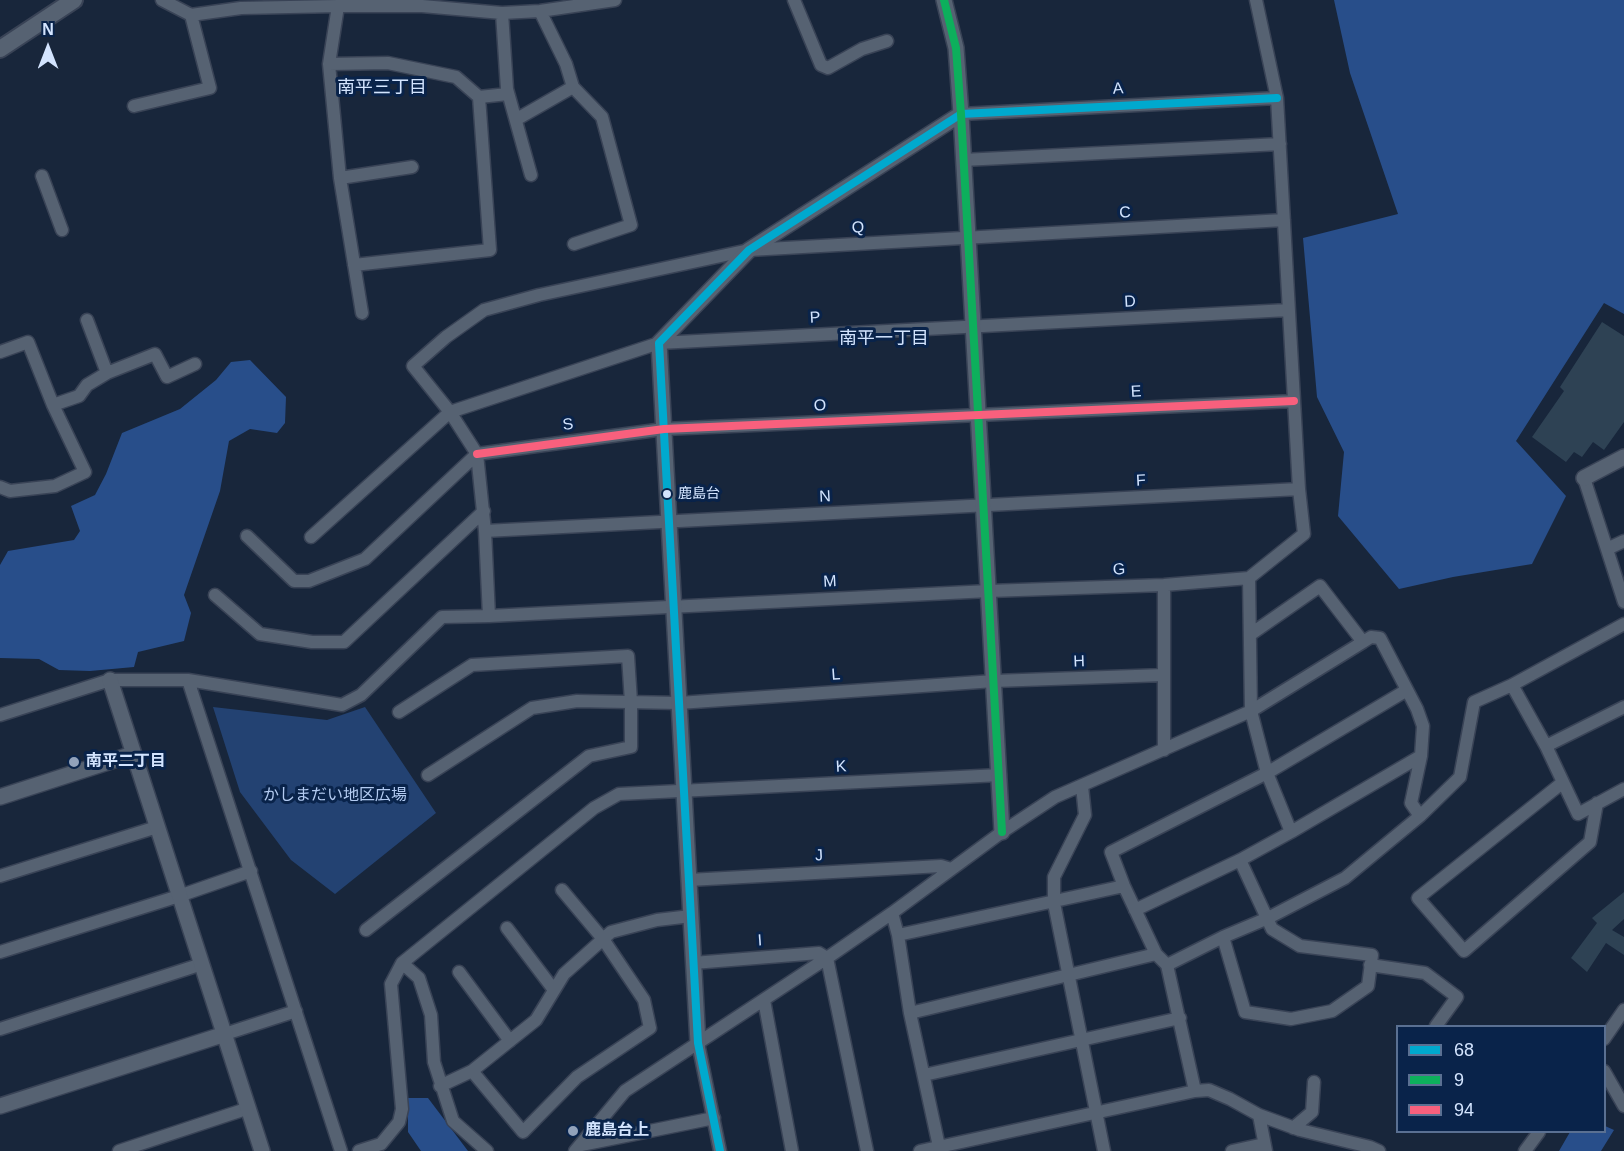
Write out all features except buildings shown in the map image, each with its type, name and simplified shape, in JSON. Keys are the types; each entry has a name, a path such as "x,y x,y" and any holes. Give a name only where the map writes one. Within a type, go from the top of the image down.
{"main road":[{"path":"0,48 74,0"}],"street":[{"path":"162,0 191,15 241,8 345,4 454,5 502,13 540,11 615,0"},
{"path":"794,0 821,65 828,68 862,48 887,41"},
{"path":"944,0 956,48 961,114 1002,832"},
{"path":"1256,0 1277,98 1299,489 1304,534 1249,578 1251,711 1268,773 1291,832"},
{"path":"345,4 329,64 340,178 362,313"},
{"path":"540,11 566,64 573,87 602,117 631,225 574,244"},
{"path":"502,13 508,94 531,175"},
{"path":"134,106 210,88 191,15"},
{"path":"329,64 388,63 456,77 479,97 490,250 354,266"},
{"path":"516,119 573,87"},
{"path":"479,97 508,94"},
{"name":"A","path":"961,114 1277,98"},
{"path":"720,1151 698,1043 659,343 749,250 961,114"},
{"path":"963,160 1280,144"},
{"path":"340,178 412,167"},
{"path":"42,176 62,230"},
{"name":"C","path":"968,239 1284,220"},
{"name":"Q","path":"450,412 413,366 446,337 484,310 538,295 749,250 968,239"},
{"name":"D","path":"973,326 1288,310"},
{"path":"87,320 107,373"},
{"name":"P","path":"450,412 659,343 973,326"},
{"path":"0,352 28,342 53,405 85,472 55,486 10,491 0,488"},
{"path":"53,405 79,396 87,385 107,373 155,354 167,377 195,364"},
{"name":"E","path":"979,415 1294,401"},
{"path":"310,537 450,412 477,454 485,531 489,616"},
{"name":"O","path":"664,429 979,415"},
{"name":"S","path":"477,454 664,429"},
{"path":"247,536 294,581 309,581 365,559 477,454"},
{"path":"1624,457 1584,478 1624,602"},
{"name":"F","path":"984,506 1299,489"},
{"name":"N","path":"485,531 984,506"},
{"path":"215,595 260,634 312,642 344,642 483,511"},
{"path":"1607,549 1624,541"},
{"name":"G","path":"989,591 1164,585 1249,578"},
{"path":"1164,585 1164,750"},
{"path":"1251,634 1320,586 1363,642"},
{"name":"M","path":"0,715 110,680 188,680 342,705 361,695 442,616 489,616 989,591"},
{"path":"1167,965 1268,918 1345,878 1420,816 1460,777 1474,702 1512,685 1624,624"},
{"path":"578,1148 625,1091 892,914 1002,832 1055,797 1251,711 1371,637 1380,638 1417,709 1423,726 1421,756 1411,803 1420,816"},
{"path":"366,930 589,756 631,747 628,656 472,664 399,712"},
{"name":"H","path":"994,681 1164,675"},
{"path":"110,680 262,1151"},
{"path":"188,680 341,1151"},
{"name":"L","path":"428,775 532,708 577,701 679,703 994,681"},
{"path":"1512,685 1546,746 1578,814 1624,789"},
{"path":"1195,1091 1167,965 1156,954 1124,886 1111,852 1268,773 1407,690"},
{"path":"1546,746 1624,707"},
{"path":"0,797 133,754"},
{"path":"1135,910 1240,860 1421,756"},
{"name":"K","path":"402,963 594,808 619,794 1000,776"},
{"path":"1562,783 1418,898 1464,951 1590,842 1598,803"},
{"path":"1082,786 1084,815 1054,877 1054,903 1104,1151"},
{"path":"0,876 157,827"},
{"path":"1223,937 1245,1012 1291,1019 1332,1011 1368,986 1372,955 1300,946 1272,929 1240,860"},
{"name":"J","path":"689,880 941,866 951,869"},
{"path":"0,952 251,871"},
{"path":"898,935 1124,886"},
{"path":"472,1071 524,1132 577,1077 650,1028 644,1000 603,939 562,890"},
{"path":"892,914 898,935 910,1012 940,1149"},
{"path":"440,1086 472,1071 537,1020 564,974 611,932 657,920 691,915"},
{"path":"507,928 554,990"},
{"name":"I","path":"693,963 819,953 826,958"},
{"path":"910,1012 1156,954"},
{"path":"826,958 867,1151"},
{"path":"359,1151 381,1144 399,1122 402,1109 391,984 402,963 419,978 431,1015 434,1062 453,1121 487,1151"},
{"path":"0,1029 202,964"},
{"path":"1370,965 1425,973 1457,997 1437,1025"},
{"path":"459,972 510,1041"},
{"path":"764,1000 792,1151"},
{"path":"1606,1037 1624,1010"},
{"path":"0,1107 296,1011"},
{"path":"924,1075 1180,1018"},
{"path":"1606,1073 1624,1106"},
{"path":"1293,1128 1312,1112 1314,1082"},
{"path":"920,1151 940,1149 1195,1091 1209,1090 1259,1115 1293,1128 1379,1151"},
{"path":"119,1151 249,1108"},
{"path":"1232,1151 1265,1148 1259,1115"},
{"path":"578,1148 714,1118"},
{"path":"1525,1151 1538,1133"}],"green space":[{"name":"かしまだい地区広場","path":"213,707 327,720 365,707 436,813 335,894 291,860 240,792"}],"shaded area":[{"path":"1334,0 1624,0 1624,314 1604,303 1516,441 1566,496 1532,564 1453,577 1399,589 1338,516 1344,452 1317,397 1303,238 1398,214 1350,73"},
{"path":"250,360 286,397 285,423 277,433 250,429 229,441 220,491 184,595 191,613 184,641 138,652 134,667 90,671 59,670 39,659 0,658 0,565 8,551 74,540 80,531 71,506 95,495 122,433 180,409 216,380 231,362"},
{"path":"408,1098 428,1098 468,1151 421,1151 408,1132"},
{"path":"1606,1126 1614,1130 1601,1151 1559,1151 1569,1133 1606,1133"}],"transit line":[{"name":"9","path":"944,0 956,48 961,114 1002,832"},
{"name":"68","path":"720,1151 698,1043 659,343 749,250 961,114 1277,98"},
{"name":"94","path":"477,454 664,429 1294,401"}],"place":[{"name":"鹿島台","path":"667,494"},
{"name":"南平二丁目","path":"74,762"},
{"name":"鹿島台上","path":"573,1131"}],"district":[{"name":"南平三丁目","path":"382,88"},
{"name":"南平一丁目","path":"884,339"}]}
